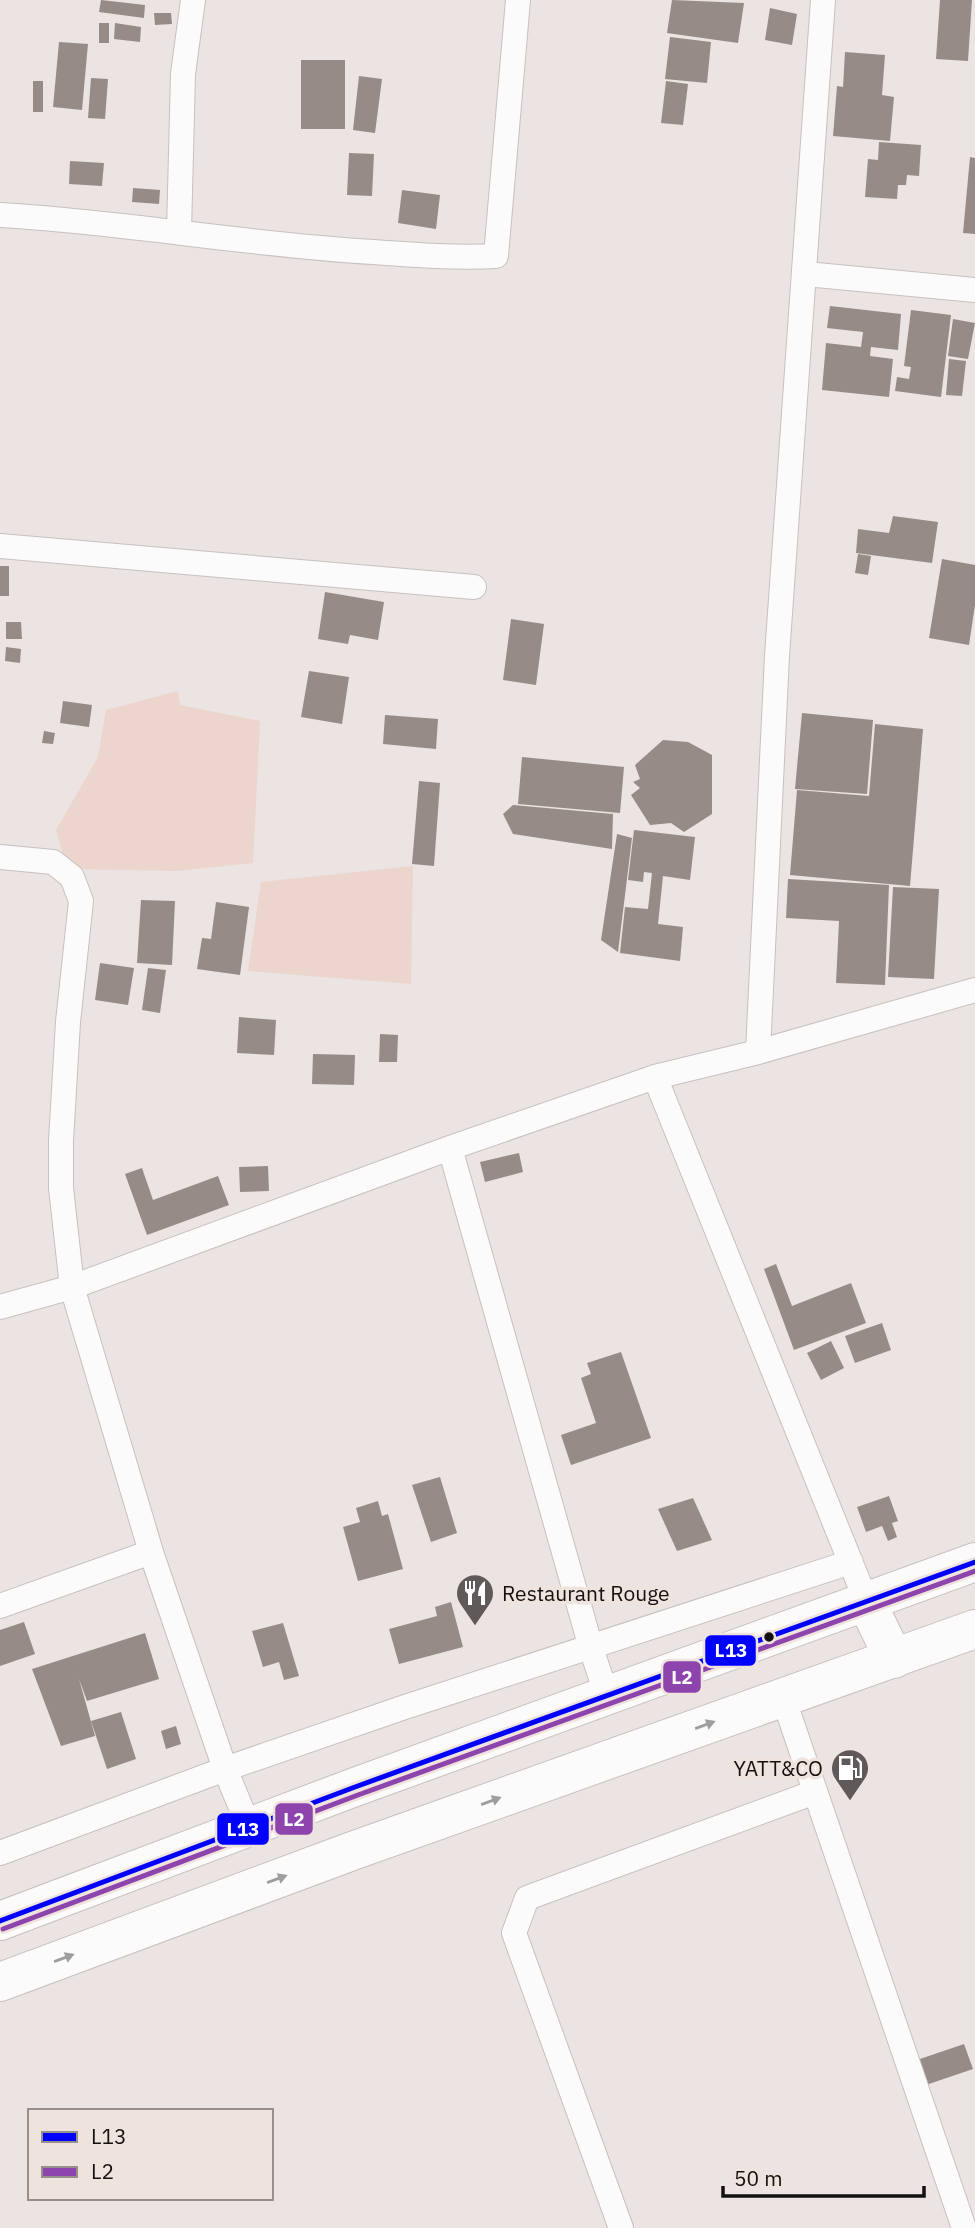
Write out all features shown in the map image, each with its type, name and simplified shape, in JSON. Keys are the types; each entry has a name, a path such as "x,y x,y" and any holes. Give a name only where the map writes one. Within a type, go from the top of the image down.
{"highway":[{"path":"0,1921 975,1562"},
{"path":"867,1603 894,1659"},
{"path":"0,1982 975,1629"}],"street":[{"path":"179,231 183,74 193,0"},
{"path":"0,215 179,231 297,248 455,258 496,256 518,0"},
{"path":"758,1052 777,656 806,274 823,0"},
{"path":"806,274 975,290"},
{"path":"0,547 474,587"},
{"path":"0,857 53,862 72,877 81,901 68,1022 61,1141 61,1188 72,1287 152,1552 225,1769 249,1828"},
{"path":"0,1307 72,1287 450,1148 655,1077 758,1052 975,990"},
{"path":"655,1077 867,1603"},
{"path":"450,1148 591,1648 607,1696"},
{"path":"0,1606 152,1552"},
{"path":"0,1853 225,1769 851,1562"},
{"path":"783,1697 964,2228"},
{"path":"621,2228 514,1933 527,1898 815,1792"}],"shaded area":[{"path":"178,691 180,705 260,721 253,863 177,871 67,869 56,830 98,757 106,710"},
{"path":"413,866 411,984 248,971 261,882"}],"building":[{"path":"101,0 145,5 144,18 99,12"},
{"path":"672,0 744,3 738,43 667,33"},
{"path":"940,0 972,0 968,61 936,59"},
{"path":"770,8 797,14 792,45 765,40"},
{"path":"154,13 171,13 172,24 155,25"},
{"path":"99,23 109,23 109,43 99,43"},
{"path":"115,23 141,27 140,42 114,39"},
{"path":"670,37 711,42 707,83 665,79"},
{"path":"59,42 88,44 82,110 53,107"},
{"path":"845,52 885,55 882,95 894,97 890,141 833,136 837,86 843,87"},
{"path":"301,60 345,60 345,129 301,129"},
{"path":"359,76 382,79 375,133 353,130"},
{"path":"91,78 108,79 105,119 88,118"},
{"path":"33,81 43,81 43,112 33,112"},
{"path":"666,81 688,84 683,125 661,123"},
{"path":"879,142 921,145 919,176 907,175 906,185 898,185 897,199 865,197 868,159 878,160"},
{"path":"349,153 374,154 372,196 347,195"},
{"path":"970,157 975,158 975,234 963,233"},
{"path":"70,161 104,163 102,186 69,184"},
{"path":"133,188 160,190 159,204 132,202"},
{"path":"402,190 440,195 436,229 398,223"},
{"path":"830,306 901,314 898,350 871,347 870,356 893,359 889,397 822,390 826,343 861,347 863,332 827,328"},
{"path":"911,310 951,315 941,397 895,391 897,377 909,379 911,367 904,366"},
{"path":"953,319 975,323 968,359 948,356"},
{"path":"949,359 966,361 962,396 946,395"},
{"path":"893,516 938,522 932,563 856,553 858,529 889,533"},
{"path":"858,554 871,556 868,575 855,573"},
{"path":"942,559 975,565 975,605 969,645 929,638"},
{"path":"0,566 9,566 9,596 0,596"},
{"path":"325,592 384,602 378,640 350,635 348,644 318,639"},
{"path":"511,619 544,624 536,685 503,680"},
{"path":"6,622 21,622 22,639 6,639"},
{"path":"6,647 21,649 20,663 5,661"},
{"path":"309,671 349,677 342,724 301,717"},
{"path":"63,701 92,705 89,727 60,723"},
{"path":"802,713 873,720 867,794 795,789"},
{"path":"385,715 438,719 436,749 383,744"},
{"path":"875,724 923,729 910,886 790,875 797,790 869,796"},
{"path":"44,731 55,733 53,744 42,743"},
{"path":"663,740 688,742 712,755 712,814 684,832 671,823 650,825 631,795 640,788 633,782 640,779 635,765"},
{"path":"522,757 624,767 620,813 518,804"},
{"path":"419,781 440,783 434,866 412,864"},
{"path":"513,805 613,814 612,849 513,834 503,814"},
{"path":"634,830 695,837 690,880 663,876 658,924 683,927 680,961 620,953 625,907 648,909 652,873 644,872 643,882 628,880"},
{"path":"617,834 632,838 618,952 601,940"},
{"path":"788,879 889,885 885,985 836,983 839,921 786,918"},
{"path":"893,887 939,889 934,979 888,977"},
{"path":"141,900 175,901 172,965 137,963"},
{"path":"216,902 249,907 240,975 197,969 202,938 211,939"},
{"path":"100,963 134,968 128,1005 95,1000"},
{"path":"148,968 166,970 160,1013 142,1010"},
{"path":"239,1017 276,1020 274,1055 237,1053"},
{"path":"380,1034 398,1035 397,1062 379,1062"},
{"path":"313,1054 355,1055 354,1085 312,1084"},
{"path":"519,1153 523,1172 485,1182 480,1162"},
{"path":"268,1166 269,1191 240,1192 239,1167"},
{"path":"142,1168 153,1200 218,1176 229,1205 147,1235 125,1174"},
{"path":"776,1264 792,1306 851,1283 866,1323 794,1350 764,1269"},
{"path":"882,1323 891,1350 855,1363 845,1336"},
{"path":"831,1341 844,1368 821,1380 807,1353"},
{"path":"621,1352 651,1438 571,1465 561,1435 596,1423 581,1378 591,1374 587,1363"},
{"path":"440,1477 457,1533 431,1542 412,1485"},
{"path":"889,1496 898,1521 892,1523 897,1537 888,1541 882,1526 866,1532 857,1507"},
{"path":"693,1498 712,1540 677,1551 658,1509"},
{"path":"378,1501 382,1516 388,1514 403,1569 358,1581 343,1527 360,1522 356,1508"},
{"path":"451,1602 463,1647 399,1664 389,1629 437,1616 435,1607"},
{"path":"24,1622 35,1654 0,1666 0,1630"},
{"path":"283,1623 299,1676 284,1680 279,1662 263,1667 252,1631"},
{"path":"145,1633 159,1679 87,1701 79,1679 95,1736 61,1746 32,1669"},
{"path":"121,1712 136,1759 107,1769 91,1721"},
{"path":"176,1726 181,1744 166,1749 161,1731"},
{"path":"964,2044 973,2069 926,2085 917,2060"}],"transit line":[{"name":"L13","path":"0,1921 355,1787 975,1562"},
{"name":"L2","path":"3,1929 358,1795 975,1571"}],"place":[{"name":"Restaurant Rouge","path":"475,1627"},
{"name":"YATT&CO","path":"850,1802"}]}
